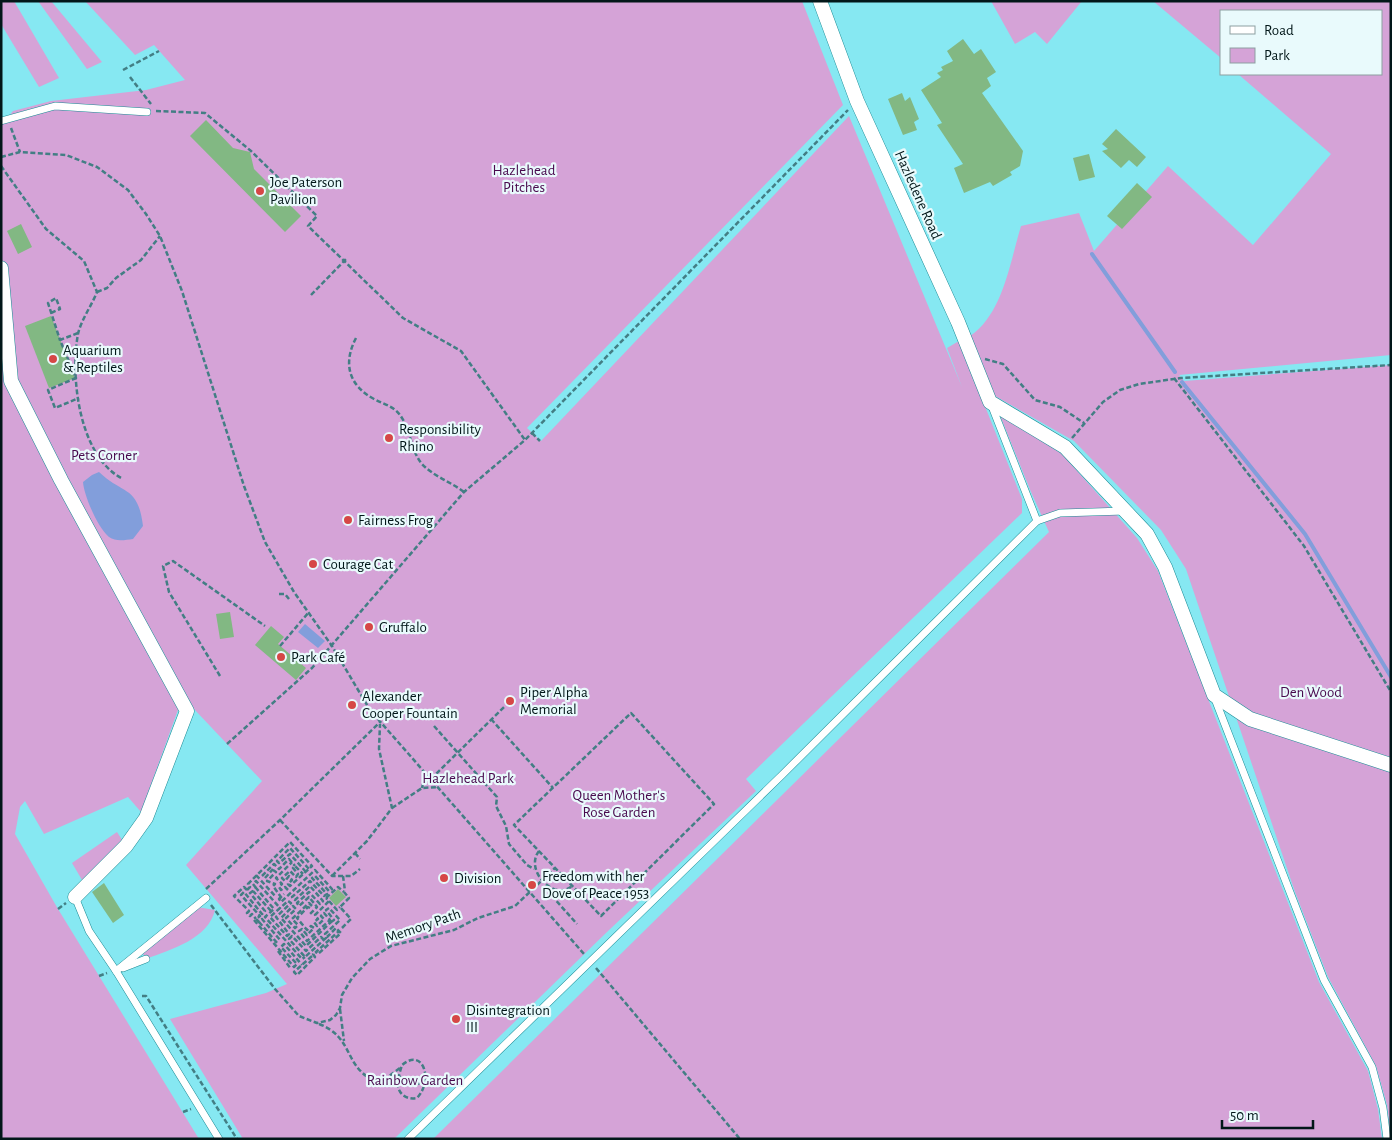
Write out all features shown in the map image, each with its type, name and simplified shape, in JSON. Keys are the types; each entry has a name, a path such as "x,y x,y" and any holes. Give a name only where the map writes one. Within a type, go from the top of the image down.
{"street":[{"name":"Hazledene Road","path":"820,1 857,101 972,354 990,402"},
{"path":"1,268 11,381 61,480 187,711 146,818 126,846 76,897"},
{"path":"990,402 1065,447 1147,534 1165,567 1214,695 1250,719 1391,765"}],"lane":[{"path":"5,119 55,106 147,112"},
{"path":"990,402 1037,521"},
{"path":"408,1139 591,962 1037,521 1060,513 1126,511"},
{"path":"1214,695 1324,980 1372,1067 1383,1108 1387,1139"},
{"path":"76,897 88,931 116,971 219,1139"},
{"path":"116,971 206,898"},
{"path":"116,971 146,958"}],"path":[{"path":"123,70 159,51"},
{"path":"130,78 157,111"},
{"path":"227,744 312,668 464,492 525,440 857,101"},
{"path":"147,112 205,114 251,151 317,216 308,226 346,259 403,318 461,351 525,440"},
{"path":"5,119 20,152"},
{"path":"1,158 20,152 66,156 97,167 128,190 160,236 182,291 244,486 265,542 332,646 370,710 591,962 740,1139"},
{"path":"1,166 46,229 84,261 97,292"},
{"path":"123,479 115,475 96,455 90,442 78,398 76,378 78,333 97,292 107,288 116,278 141,260 160,236"},
{"path":"311,295 346,259"},
{"path":"51,313 60,309 56,298 48,303 51,313 60,340 76,378"},
{"path":"60,340 78,333"},
{"path":"356,338 348,360 350,375 366,394 392,406 403,418 416,454 422,464 464,492"},
{"path":"972,354 1003,364 1035,400 1060,407 1084,422"},
{"path":"1065,447 1084,422 1103,402 1120,390 1139,384 1174,378 1391,365"},
{"path":"76,378 48,390 55,408 78,398"},
{"path":"1174,378 1304,546 1391,692"},
{"path":"532,433 540,441"},
{"path":"220,676 169,592 163,566 173,561 265,626"},
{"path":"279,594 285,594 288,599"},
{"path":"280,646 309,612"},
{"path":"431,778 505,706"},
{"path":"631,712 714,804 601,916 514,825 553,788 631,712"},
{"path":"492,719 553,788"},
{"path":"380,722 379,749 392,808"},
{"path":"380,722 206,889 206,898 275,989 299,1016 334,1031 344,1042 356,1065 371,1079 380,1080 390,1077 402,1065 412,1060 421,1064 425,1074 425,1086 417,1098 404,1098 400,1093 399,1075 402,1065"},
{"path":"434,726 498,797 496,806 502,822 506,826 509,844 527,865 534,869 552,888 563,891 572,886"},
{"path":"422,788 426,773"},
{"path":"332,876 355,853 392,808 422,788 438,787"},
{"path":"280,820 332,876 351,876 360,869"},
{"path":"256,920 260,916 241,895 250,887 248,884 290,842 312,866 290,886 288,884 292,880 289,876 284,880 282,878 290,871 296,877 298,874 293,868 295,866"},
{"path":"290,848 306,871 290,854 279,863 277,860 290,848"},
{"path":"534,869 534,857 539,852"},
{"path":"355,853 360,859"},
{"path":"262,876 274,864 278,869 290,859 295,866 306,871"},
{"path":"288,890 285,887 281,890 279,887 282,884 276,878 292,862"},
{"path":"265,878 272,868"},
{"path":"272,868 276,872 267,881 270,884 272,881 275,884 273,886 283,895 279,899 281,902 315,870 332,888 329,891 315,876 312,878 326,894 325,897"},
{"name":"Memory Path","path":"340,1008 342,995 352,978 370,959 391,946 454,930 478,918 516,906 555,868"},
{"path":"256,875 276,896"},
{"path":"343,876 346,890 344,892"},
{"path":"310,914 318,907 308,897 299,906 297,903 309,892 320,904 323,901 310,886 295,900 292,897 310,880 325,897 337,910 349,898 338,887 325,897"},
{"path":"280,908 256,881 253,884 274,909 265,917 302,959 336,928 341,933 318,954 316,952 313,954 315,957 297,975 294,972 312,956"},
{"path":"256,888 250,893 265,911 262,914 244,887 234,896 249,911 247,912 250,916 252,914 291,969"},
{"path":"552,888 552,896 577,924"},
{"path":"253,891 271,911"},
{"path":"288,900 291,903 276,917 290,934 287,936 270,918 280,908 288,900"},
{"path":"329,901 315,915 318,919 314,922 317,926 324,919 321,916 324,913 331,921"},
{"path":"327,937 325,934 340,920 329,908 326,910 334,920 306,946 280,918 293,906 296,909 286,918 295,928 298,925 292,919 309,903 311,908 308,907 296,918 307,930 312,926 314,928 307,935 302,929 299,931 307,941 331,921"},
{"path":"340,907 351,919 342,928"},
{"path":"256,920 262,919 280,943"},
{"path":"305,957 289,939 292,936 306,951 321,937 324,940"},
{"path":"278,949 294,967 296,964 281,947 284,944 302,965"},
{"path":"132,998 146,996 237,1139"},
{"path":"317,1023 330,1020 340,1008"},
{"path":"340,1008 344,1042"},
{"path":"399,1075 405,1084 416,1086 425,1074"},
{"path":"235,1135 239,1133"}],"green space":[{"path":"1,1 14,1 59,78 39,87 1,24"},
{"path":"38,1 51,1 102,62 87,69"},
{"path":"85,1 802,1 843,105 527,428 541,441 849,116 962,387 947,348 959,341 1022,499 1022,513 746,779 756,791 607,932 394,1139 243,1139 170,1019 266,993 287,984 186,865 262,781 194,709 178,710 141,812 128,797 44,834 25,801 20,807 15,834 58,909 199,1139 1,1139 1,126 13,111 51,101 146,90 185,80 154,45 135,55"},
{"path":"991,1 1082,1 1047,44 1035,32 1015,44"},
{"name":"Den Wood","path":"1153,1 1391,1 1391,355 1179,375 1184,381 1391,365 1391,1137 1387,1105 1376,1066 1328,977 1295,892 1186,569 1161,530 1074,441 995,396 970,336 990,315 998,301 1009,271 1021,226 1079,213 1094,251 1168,166 1253,245 1331,154 1239,75 1382,75 1382,10 1220,10 1220,57"},
{"path":"999,413 1062,454 1137,538 1158,571 1319,982 1368,1071 1378,1109 1382,1139 433,1139 1049,532"},
{"path":"117,832 126,846 85,885 72,863"},
{"path":"197,907 215,910 205,928 188,942 146,959 142,952"}],"water":[{"path":"99,472 128,492 137,504 143,526 133,539 112,539 105,533 96,519 83,482"},
{"path":"305,624 325,641 318,648 298,632"}],"building":[{"path":"963,39 974,54 981,49 996,72 987,78 991,86 982,93 1023,151 1020,166 1010,172 1012,175 993,186 990,182 964,193 954,168 963,164 937,125 942,123 921,90 941,77 937,73 943,70 941,67 953,61 947,51"},
{"path":"902,93 905,101 910,97 919,119 914,122 917,130 903,135 888,99"},
{"name":"Joe Paterson Pavilion","path":"206,120 233,148 250,152 254,169 301,216 285,232 190,136"},
{"path":"1116,129 1146,157 1137,167 1129,160 1121,168 1102,151 1108,149 1102,144"},
{"path":"1089,154 1095,177 1079,181 1073,158"},
{"path":"1137,183 1152,197 1122,229 1107,216"},
{"path":"21,224 32,247 18,254 7,231"},
{"name":"Aquarium & Reptiles","path":"51,316 75,378 49,388 25,326"},
{"path":"230,612 234,637 220,639 216,614"},
{"name":"Park Café","path":"271,626 284,637 278,644 306,668 296,680 255,645"},
{"path":"104,883 124,915 113,923 92,892"},
{"path":"338,889 346,897 336,906 329,898"}],"waterway":[{"path":"1092,254 1175,372"},
{"path":"1182,382 1305,534 1391,677"}],"place":[{"name":"Joe Paterson Pavilion","path":"260,191"},
{"name":"Aquarium & Reptiles","path":"53,359"},
{"name":"Responsibility Rhino","path":"389,438"},
{"name":"Fairness Frog","path":"348,520"},
{"name":"Courage Cat","path":"313,564"},
{"name":"Gruffalo","path":"369,627"},
{"name":"Park Café","path":"281,657"},
{"name":"Piper Alpha Memorial","path":"510,701"},
{"name":"Alexander Cooper Fountain","path":"352,705"},
{"name":"Division","path":"444,878"},
{"name":"Freedom with her Dove of Peace 1953","path":"532,885"},
{"name":"Disintegration III","path":"456,1019"}],"park label":[{"name":"Hazlehead Pitches","path":"524,178"},
{"name":"Pets Corner","path":"104,455"},
{"name":"Hazlehead Park","path":"468,778"},
{"name":"Queen Mother's Rose Garden","path":"619,804"},
{"name":"Rainbow Garden","path":"415,1080"}]}
